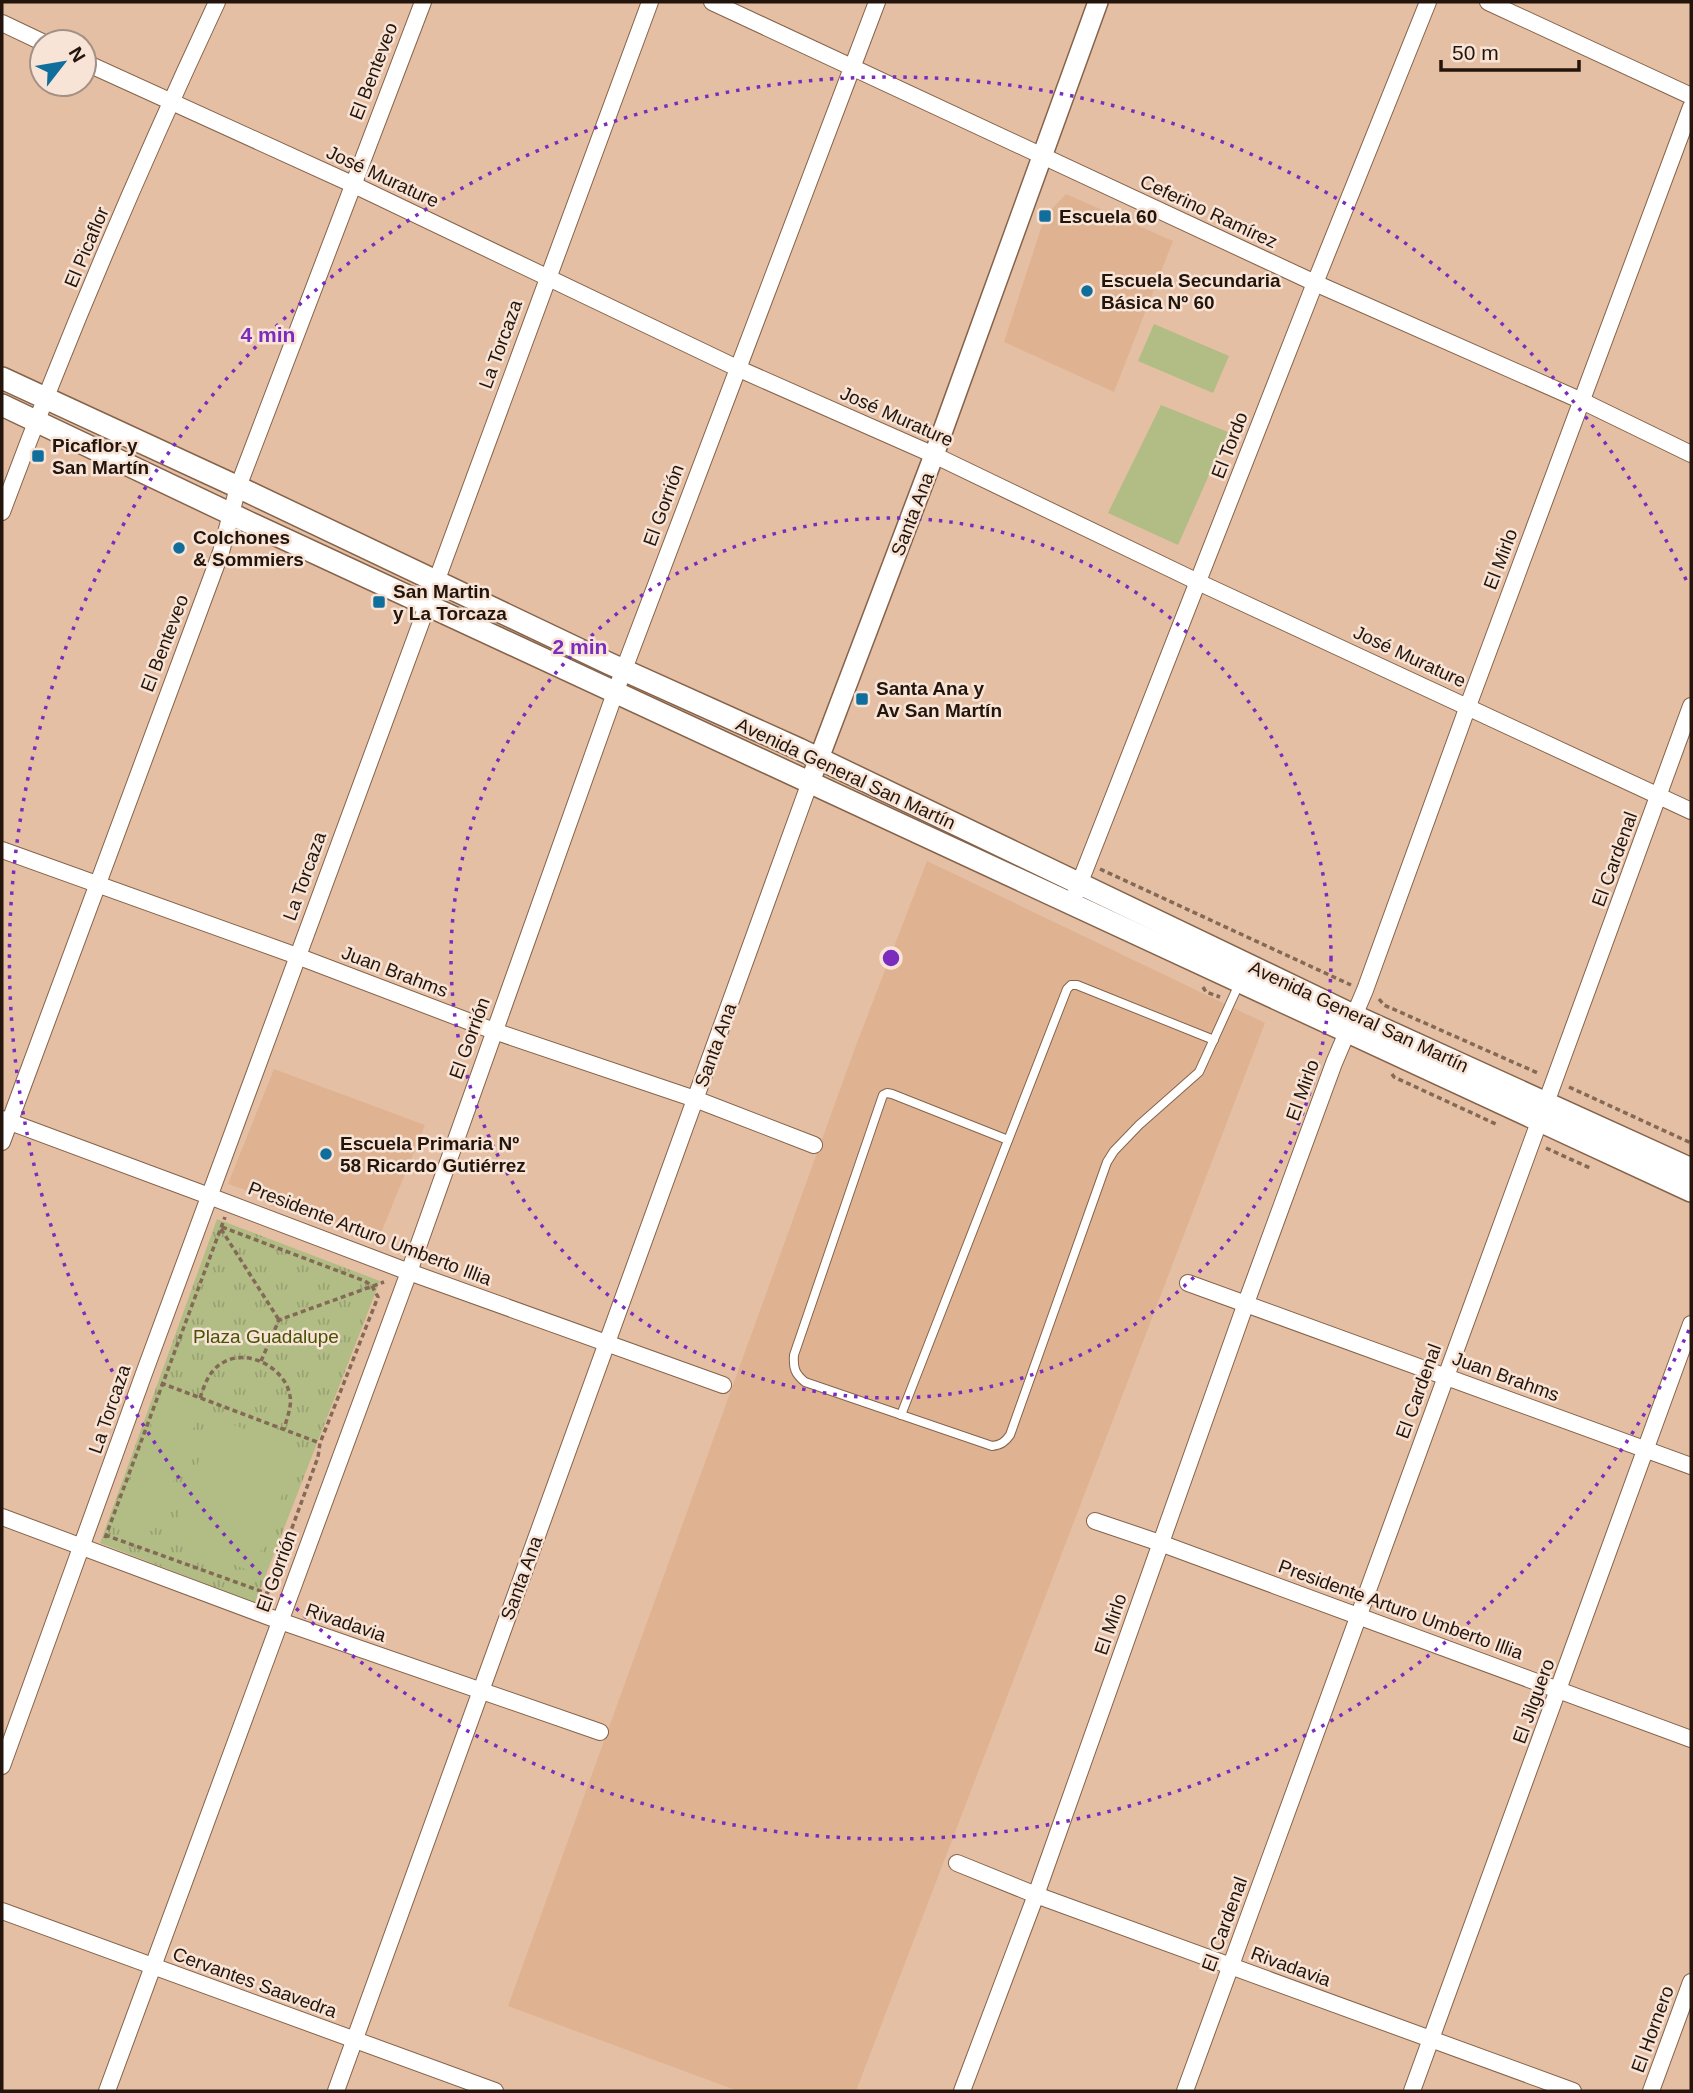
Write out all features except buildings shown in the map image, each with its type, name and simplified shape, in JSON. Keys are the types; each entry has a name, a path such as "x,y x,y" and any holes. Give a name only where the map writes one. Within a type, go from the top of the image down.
{"main road":[{"name":"Avenida General San Martín","path":"2,378 817,758 1076,895"},
{"name":"Avenida General San Martín","path":"2,405 810,782 1076,895 1351,1024 1540,1122 1691,1191"},
{"name":"Avenida General San Martín","path":"1351,1024 1547,1102 1691,1169"}],"street":[{"name":"El Picaflor","path":"2,512 44,398 170,103 217,2"},
{"name":"El Benteveo","path":"2,1142 6,1121 220,552 238,486 423,2"},
{"name":"La Torcaza","path":"2,1766 54,1617 83,1546 297,956 650,2"},
{"name":"Ceferino Ramírez","path":"712,2 1315,282 1582,401 1691,454"},
{"name":"El Gorrión","path":"107,2091 409,1272 615,692 877,2"},
{"name":"Santa Ana","path":"337,2091 817,758 934,455 1098,2"},
{"name":"El Tordo","path":"1076,895 1315,282 1428,2"},
{"path":"1488,2 1691,96"},
{"path":"2,23 28,35"},
{"name":"José Murature","path":"98,69 352,184 737,368 934,455 1198,582 1691,811"},
{"name":"El Mirlo","path":"962,2091 1037,1895 1246,1303 1691,107"},
{"name":"El Cardenal","path":"1185,2091 1357,1616 1660,797 1691,706"},
{"name":"Juan Brahms","path":"2,850 297,956 494,1031 695,1099 814,1145"},
{"name":"Presidente Arturo Umberto Illia","path":"6,1121 409,1272 723,1385"},
{"name":"Juan Brahms","path":"1188,1283 1691,1466"},
{"name":"El Jilguero","path":"1412,2091 1691,1324"},
{"name":"Rivadavia","path":"2,1517 280,1621 600,1732"},
{"name":"Presidente Arturo Umberto Illia","path":"1094,1521 1559,1689 1691,1740"},
{"name":"Rivadavia","path":"957,1863 1037,1895 1573,2091"},
{"name":"Cervantes Saavedra","path":"2,1912 495,2091"},
{"name":"El Hornero","path":"1651,2091 1691,1982"}],"lane":[{"path":"1008,1140 892,1094 883,1096 793,1365 796,1375 805,1382 992,1446 1006,1441 1107,1162 1139,1125 1199,1072 1243,973"},
{"path":"901,1415 1067,989 1071,985 1077,985 1214,1040"}],"path":[{"path":"100,1553 230,1203"},
{"path":"221,1228 365,1281 372,1286 378,1297 320,1443 318,1457 261,1614"},
{"path":"221,1228 279,1320"},
{"path":"261,1361 279,1320 409,1272"},
{"path":"200,1398 206,1380 226,1361 247,1358 261,1361 277,1372 290,1395 284,1430"},
{"path":"143,1376 320,1443"},
{"path":"89,1529 287,1601"}],"shaded area":[{"name":"Escuela Secundaria Básica Nº 60","path":"1066,194 1173,241 1114,392 1004,342 1045,216"},
{"path":"927,861 1265,1023 856,2091 738,2091 508,2006 855,1048"},
{"name":"Escuela Primaria Nº 58 Ricardo Gutiérrez","path":"274,1069 425,1125 379,1238 228,1184"}],"green space":[{"path":"1154,324 1229,356 1213,393 1138,361"},
{"path":"1161,405 1228,432 1178,545 1108,513"},
{"name":"Plaza Guadalupe","path":"217,1219 380,1281 255,1603 100,1543"},
{"path":"163,1396 200,1411 154,1532 116,1517"},
{"path":"215,1418 299,1450 253,1572 169,1540"}],"place":[{"name":"Escuela 60","path":"1045,216"},
{"name":"Escuela Secundaria Básica Nº 60","path":"1087,291"},
{"name":"Picaflor y San Martín","path":"38,456"},
{"name":"Colchones & Sommiers","path":"179,548"},
{"name":"San Martin y La Torcaza","path":"379,602"},
{"name":"Santa Ana y Av San Martín","path":"862,699"},
{"name":"Escuela Primaria Nº 58 Ricardo Gutiérrez","path":"326,1154"}]}
